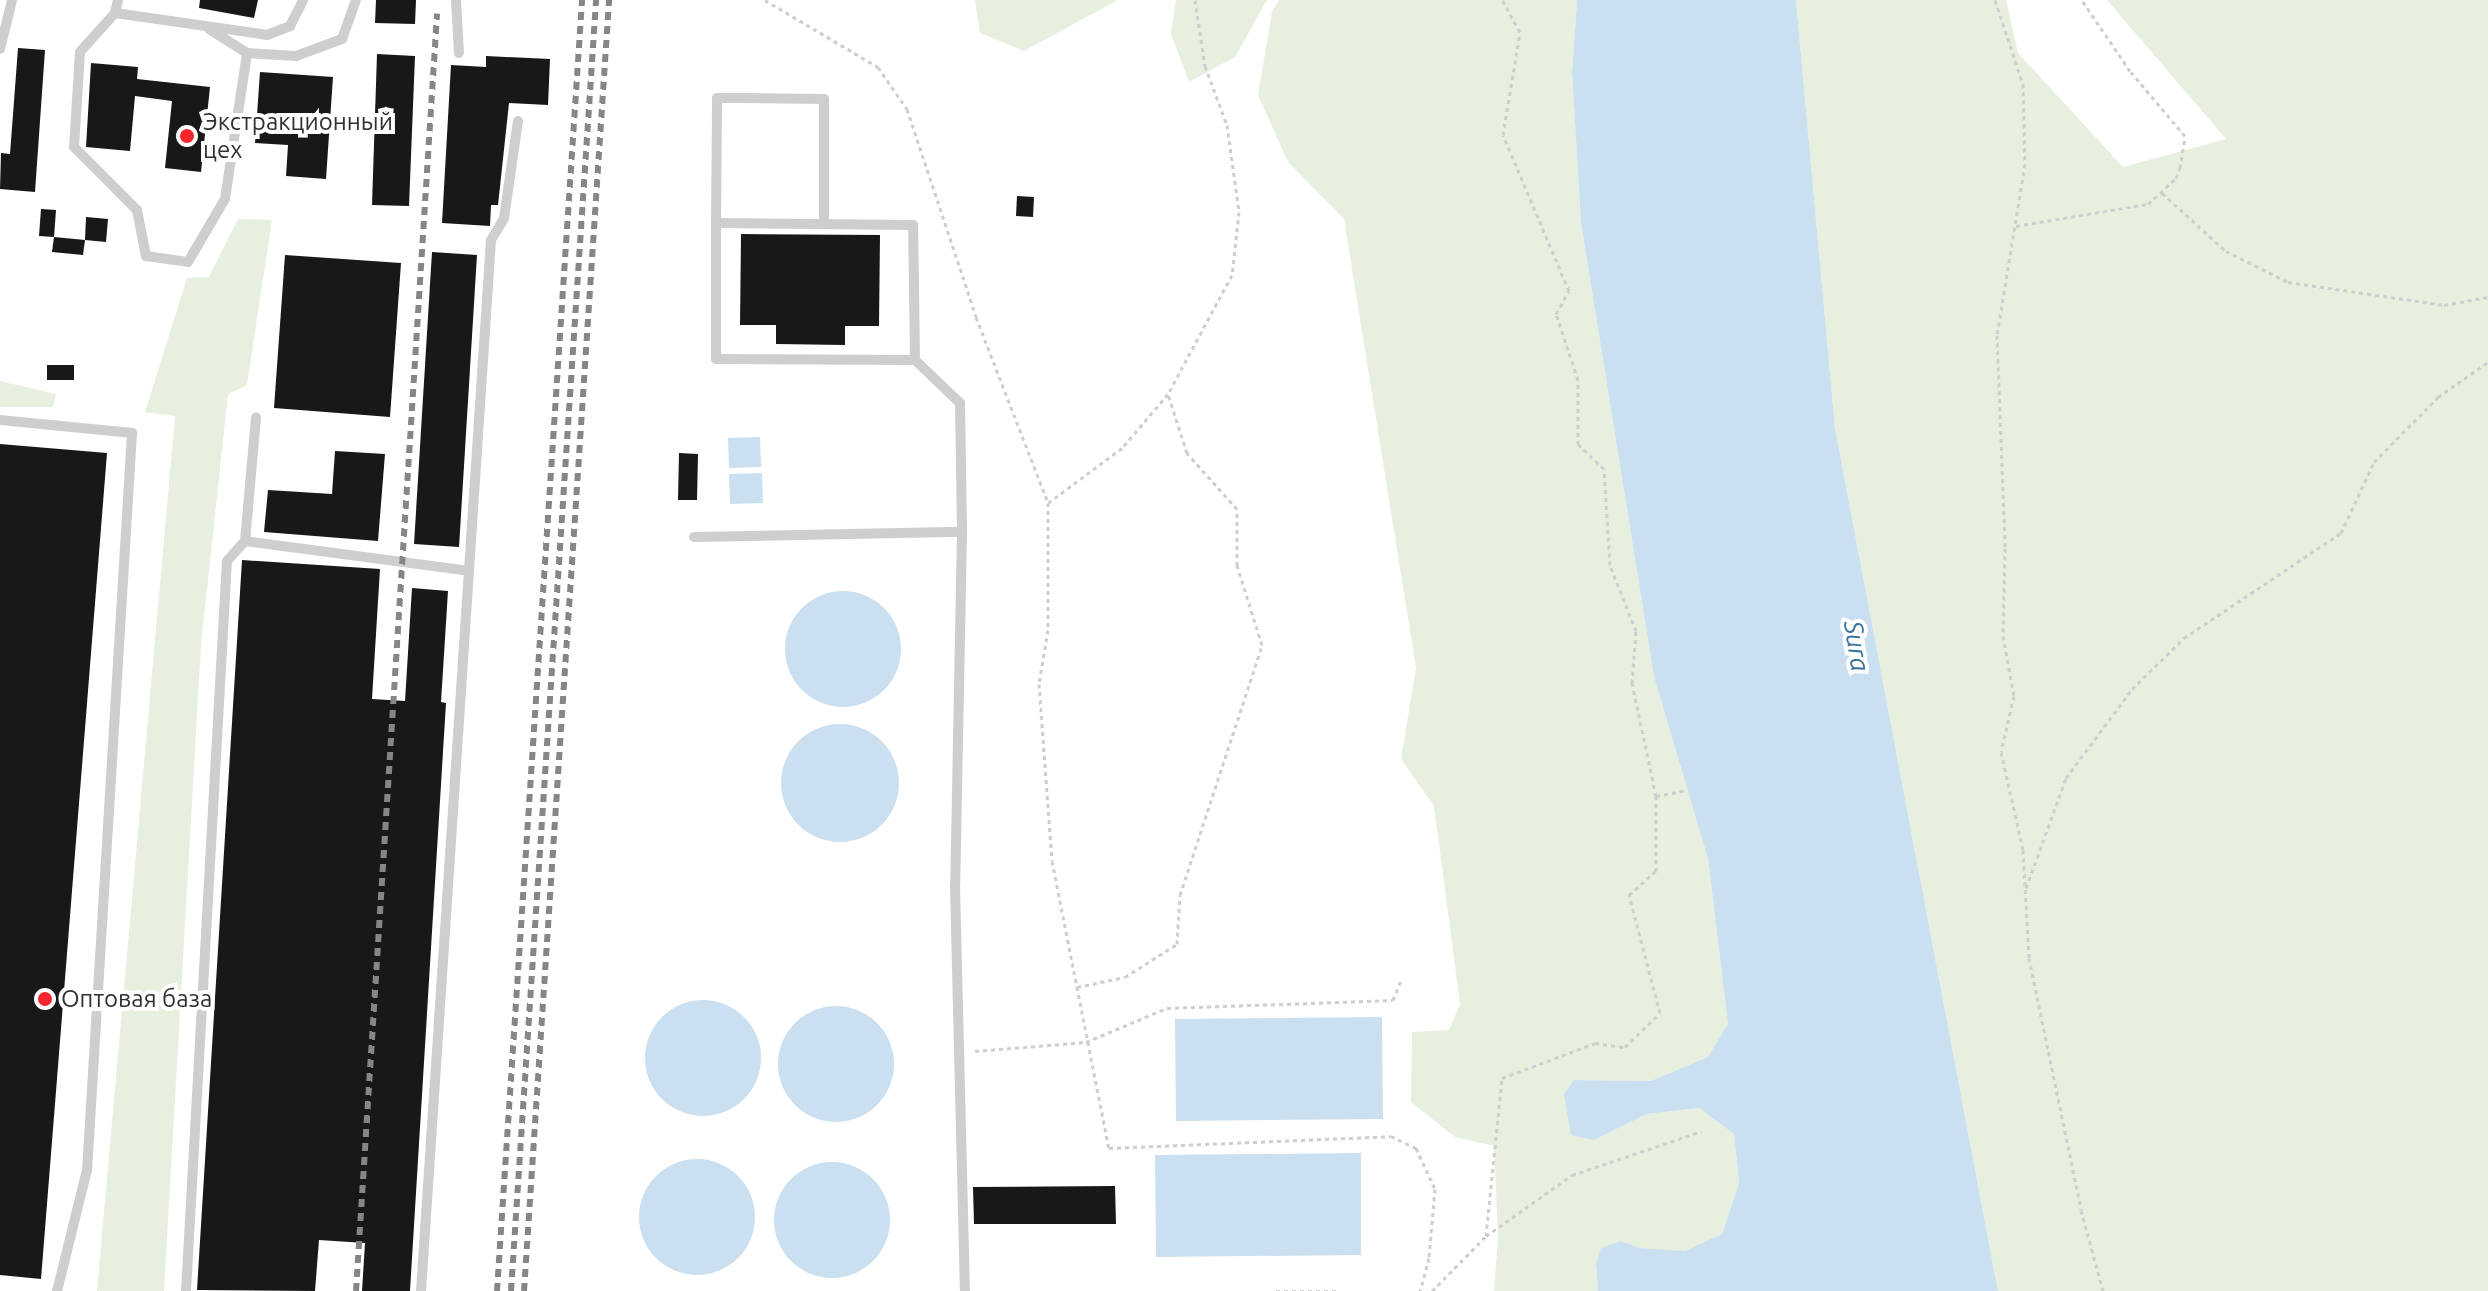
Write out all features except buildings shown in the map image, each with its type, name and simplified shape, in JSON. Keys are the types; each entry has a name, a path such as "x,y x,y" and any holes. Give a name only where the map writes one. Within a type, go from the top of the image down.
{"lane":[{"path":"0,49 12,0"},
{"path":"118,0 115,13 80,52 74,147 137,210 146,256 188,262 225,199 247,53"},
{"path":"115,13 267,35 290,26 303,0"},
{"path":"204,26 247,53 296,56 342,39 356,0"},
{"path":"456,0 459,53"},
{"path":"824,224 824,99 717,98 716,359 915,360 960,403 962,532 955,885 965,1291"},
{"path":"421,1291 491,240 504,218 518,121"},
{"path":"716,223 913,225 915,360"},
{"path":"186,1291 227,561 245,541 256,417"},
{"path":"0,420 132,433 87,1170 57,1291"},
{"path":"694,537 962,532"},
{"path":"245,541 469,571"}],"path":[{"path":"765,0 878,67 907,109 976,317 1048,503 1048,630 1039,684 1042,767 1052,861 1109,1148 1391,1136 1416,1148 1435,1189 1429,1258 1420,1291"},
{"path":"1048,503 1122,448 1168,394 1232,275 1239,212 1227,125 1205,66 1195,0"},
{"path":"1486,1236 1502,1078 1595,1043 1625,1047 1660,1013 1629,895 1656,871 1656,796 1632,683 1636,631 1610,565 1604,469 1578,444 1578,380 1556,314 1569,291 1503,135 1520,32 1502,0"},
{"path":"1995,0 2023,84 2025,164 1997,335 2003,636 2014,696 2001,752 2023,850 2029,958 2081,1210 2103,1291"},
{"path":"2016,226 2148,204 2162,193 2180,168 2185,136 2130,71 2082,0"},
{"path":"2162,193 2226,251 2288,282 2444,305 2488,297"},
{"path":"2025,892 2066,778 2132,689 2184,638 2341,533 2374,462 2438,397 2488,362"},
{"path":"1076,987 1125,977 1177,944 1180,895 1262,645 1237,565 1237,509 1187,453 1168,394"},
{"path":"1656,796 1686,790"},
{"path":"959,1053 1086,1042 1167,1008 1393,1000 1402,978"},
{"path":"1432,1291 1486,1236 1572,1175 1702,1131"},
{"path":"1276,1291 1340,1291"}],"green space":[{"path":"975,0 1118,0 1024,51 980,33"},
{"path":"1176,0 1267,0 1235,57 1189,82 1171,34"},
{"path":"1279,0 1577,0 1572,73 1581,223 1654,677 1708,859 1728,1024 1709,1057 1651,1081 1575,1080 1594,1140 1647,1114 1699,1108 1734,1134 1739,1183 1722,1234 1685,1252 1639,1248 1621,1241 1596,1264 1598,1291 1494,1291 1498,1237 1494,1146 1455,1137 1411,1102 1412,1032 1449,1030 1460,1004 1434,806 1401,759 1416,668 1344,219 1288,162 1258,95 1272,12"},
{"path":"1796,0 2006,0 2018,53 2123,167 2226,139 2107,0 2488,0 2488,1291 1998,1291 1835,428"},
{"path":"238,219 272,220 247,385 228,394 201,645 164,1291 97,1291 175,416 145,412 187,278 209,277"},
{"path":"0,381 56,394 53,407 0,407"}],"water":[{"name":"Sura","path":"1577,0 1796,0 1835,428 1998,1291 1598,1291 1596,1264 1601,1248 1621,1241 1640,1248 1685,1251 1722,1234 1739,1183 1734,1134 1699,1108 1647,1114 1594,1140 1571,1135 1564,1094 1574,1080 1651,1081 1708,1057 1728,1024 1708,859 1654,677 1581,223 1572,73"},
{"path":"760,437 761,467 729,468 728,438"},
{"path":"762,473 763,503 730,504 729,474"},
{"path":"843,591 865,595 884,608 897,627 901,649 897,671 884,690 865,703 843,707 821,703 802,690 789,671 785,649 789,627 802,608 821,595"},
{"path":"840,724 873,734 889,750 899,783 889,816 873,832 840,842 807,832 791,816 781,783 791,750 807,734"},
{"path":"703,1000 725,1004 744,1017 757,1036 761,1058 757,1080 744,1099 725,1112 703,1116 681,1112 662,1099 649,1080 645,1058 649,1036 662,1017 681,1004"},
{"path":"836,1006 858,1010 877,1023 890,1042 894,1064 890,1086 877,1105 858,1118 836,1122 814,1118 795,1105 782,1086 778,1064 782,1042 795,1023 814,1010"},
{"path":"1382,1017 1383,1119 1176,1121 1175,1019"},
{"path":"1361,1153 1361,1255 1156,1257 1155,1155"},
{"path":"697,1159 730,1168 746,1184 755,1217 746,1250 730,1266 697,1275 664,1266 648,1250 639,1217 648,1184 664,1168"},
{"path":"832,1162 854,1166 873,1179 886,1198 890,1220 886,1242 873,1261 854,1274 832,1278 810,1274 791,1261 778,1242 774,1220 778,1198 791,1179 810,1166"}],"railway":[{"path":"497,1291 582,0"},
{"path":"511,1291 596,0"},
{"path":"524,1291 609,0"},
{"path":"356,1291 437,14"}],"place":[{"name":"Экстракционный цех","path":"187,136"},
{"name":"Оптовая база","path":"45,999"}]}
